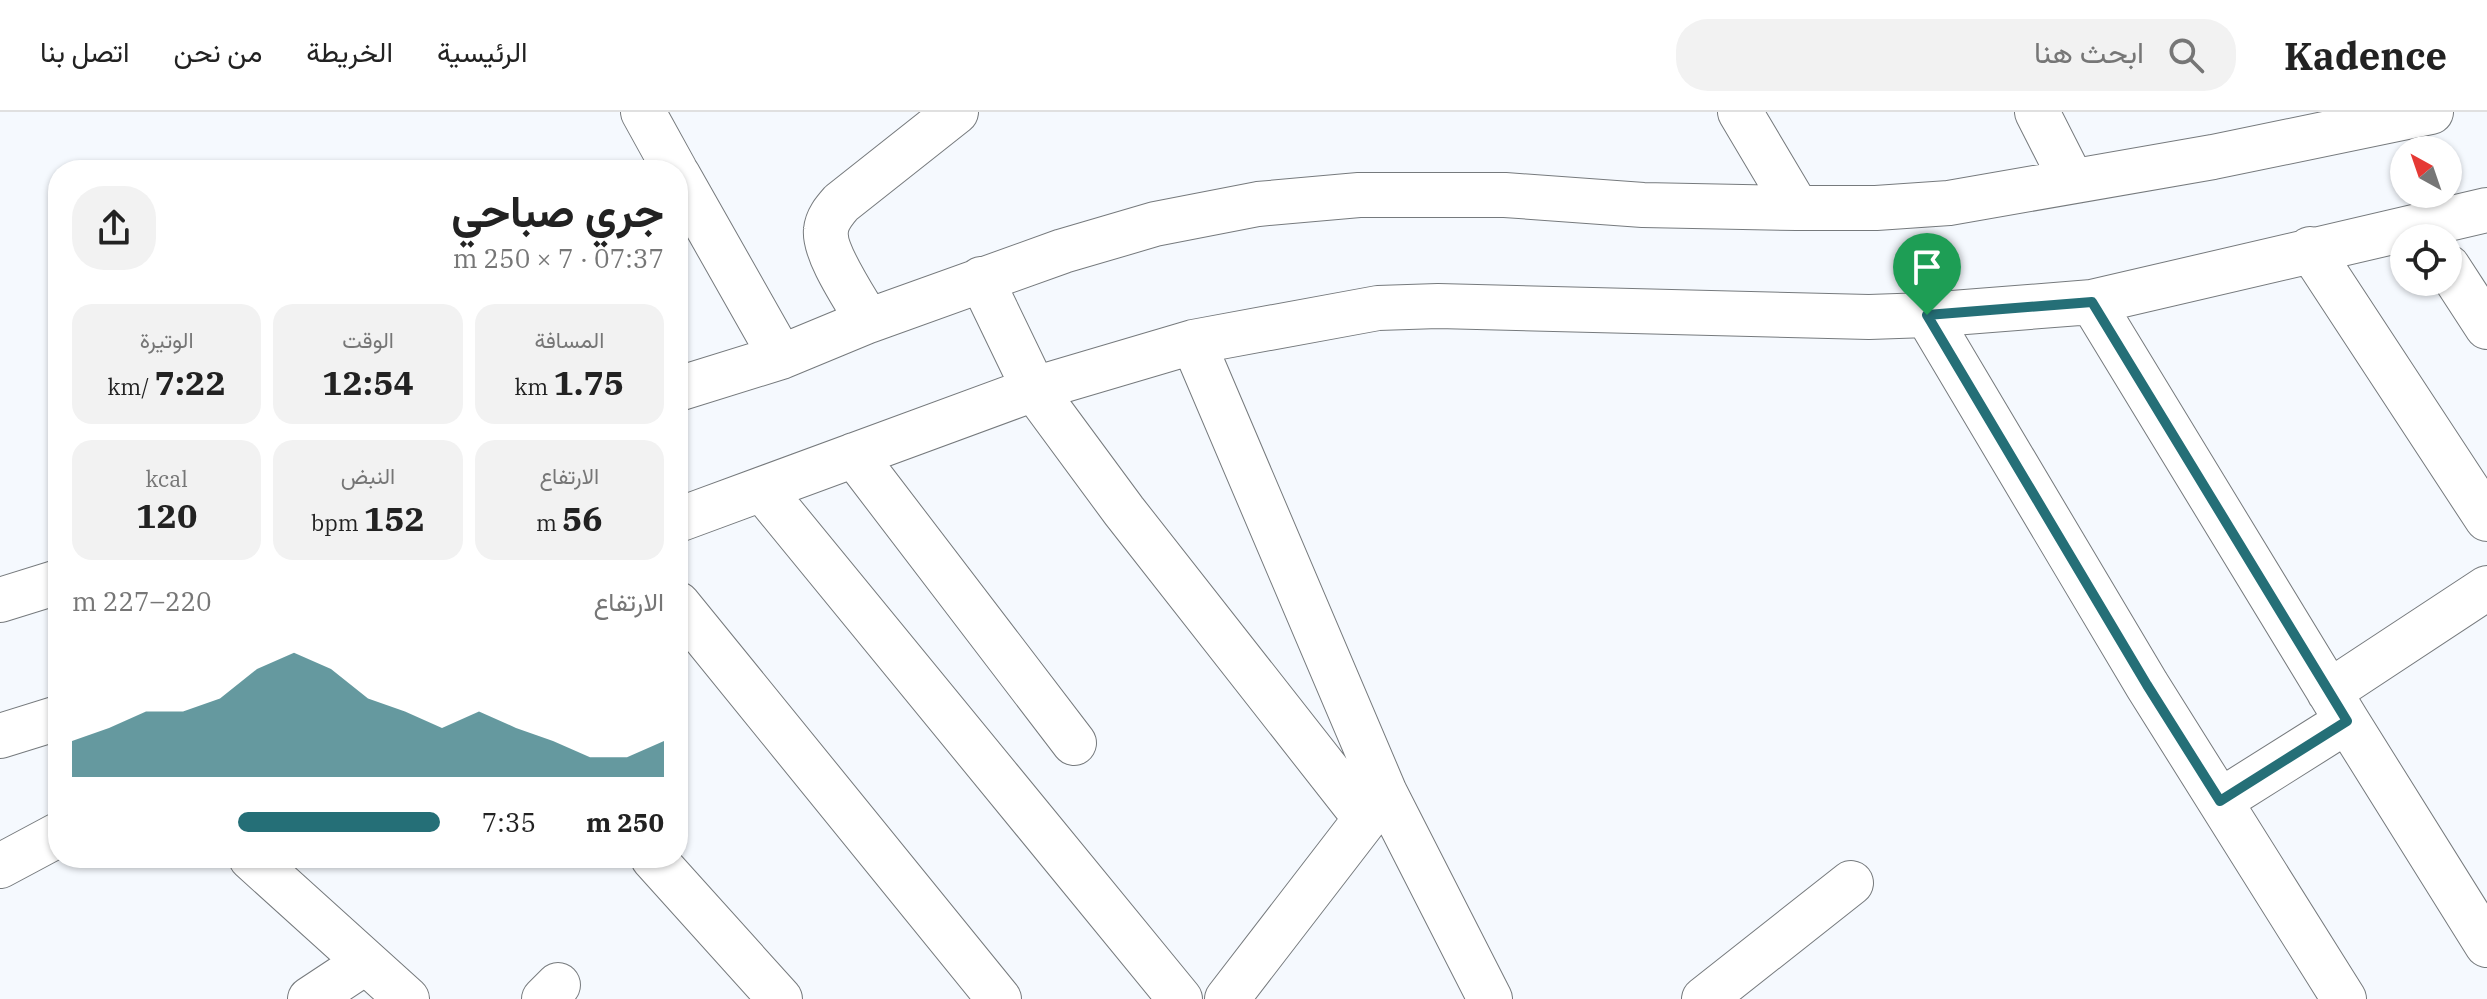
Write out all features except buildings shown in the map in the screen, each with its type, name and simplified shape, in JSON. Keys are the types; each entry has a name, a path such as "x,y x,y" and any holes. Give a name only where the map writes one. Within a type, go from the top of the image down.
{"street":[{"path":"868,321 828,249 825,231 829,218 841,203 956,112"},
{"path":"1740,112 1797,208"},
{"path":"2037,112 2072,181"},
{"path":"688,386 781,357 868,321 990,297 1063,251 1155,224 1258,204 1359,195 1505,195 1643,205 1797,208 1876,208 1949,203 2213,157 2431,112"},
{"path":"666,141 676,160"},
{"path":"688,182 781,357"},
{"path":"2446,224 2487,210"},
{"path":"688,516 854,455 1028,377 1193,342 1378,308 1438,306 1838,316 1927,315 2092,302 2310,249 2390,236"},
{"path":"2310,249 2487,519"},
{"path":"2462,289 2487,327"},
{"path":"990,297 1028,377 1124,511 1375,806"},
{"path":"2092,302 2487,945"},
{"path":"1927,315 2139,671 2344,999"},
{"path":"1193,342 1375,806 1490,999"},
{"path":"854,455 1074,743"},
{"path":"762,489 1180,999"},
{"path":"0,600 48,585"},
{"path":"2220,801 2487,588"},
{"path":"688,616 999,999"},
{"path":"0,736 48,721"},
{"path":"1227,999 1375,806"},
{"path":"0,866 48,840"},
{"path":"262,868 407,999"},
{"path":"662,868 780,999"},
{"path":"1704,999 1851,883"},
{"path":"310,999 366,962"}],"route":[{"path":"2092,302 2347,721 2220,801 2147,685 1927,315 2092,302"}]}
